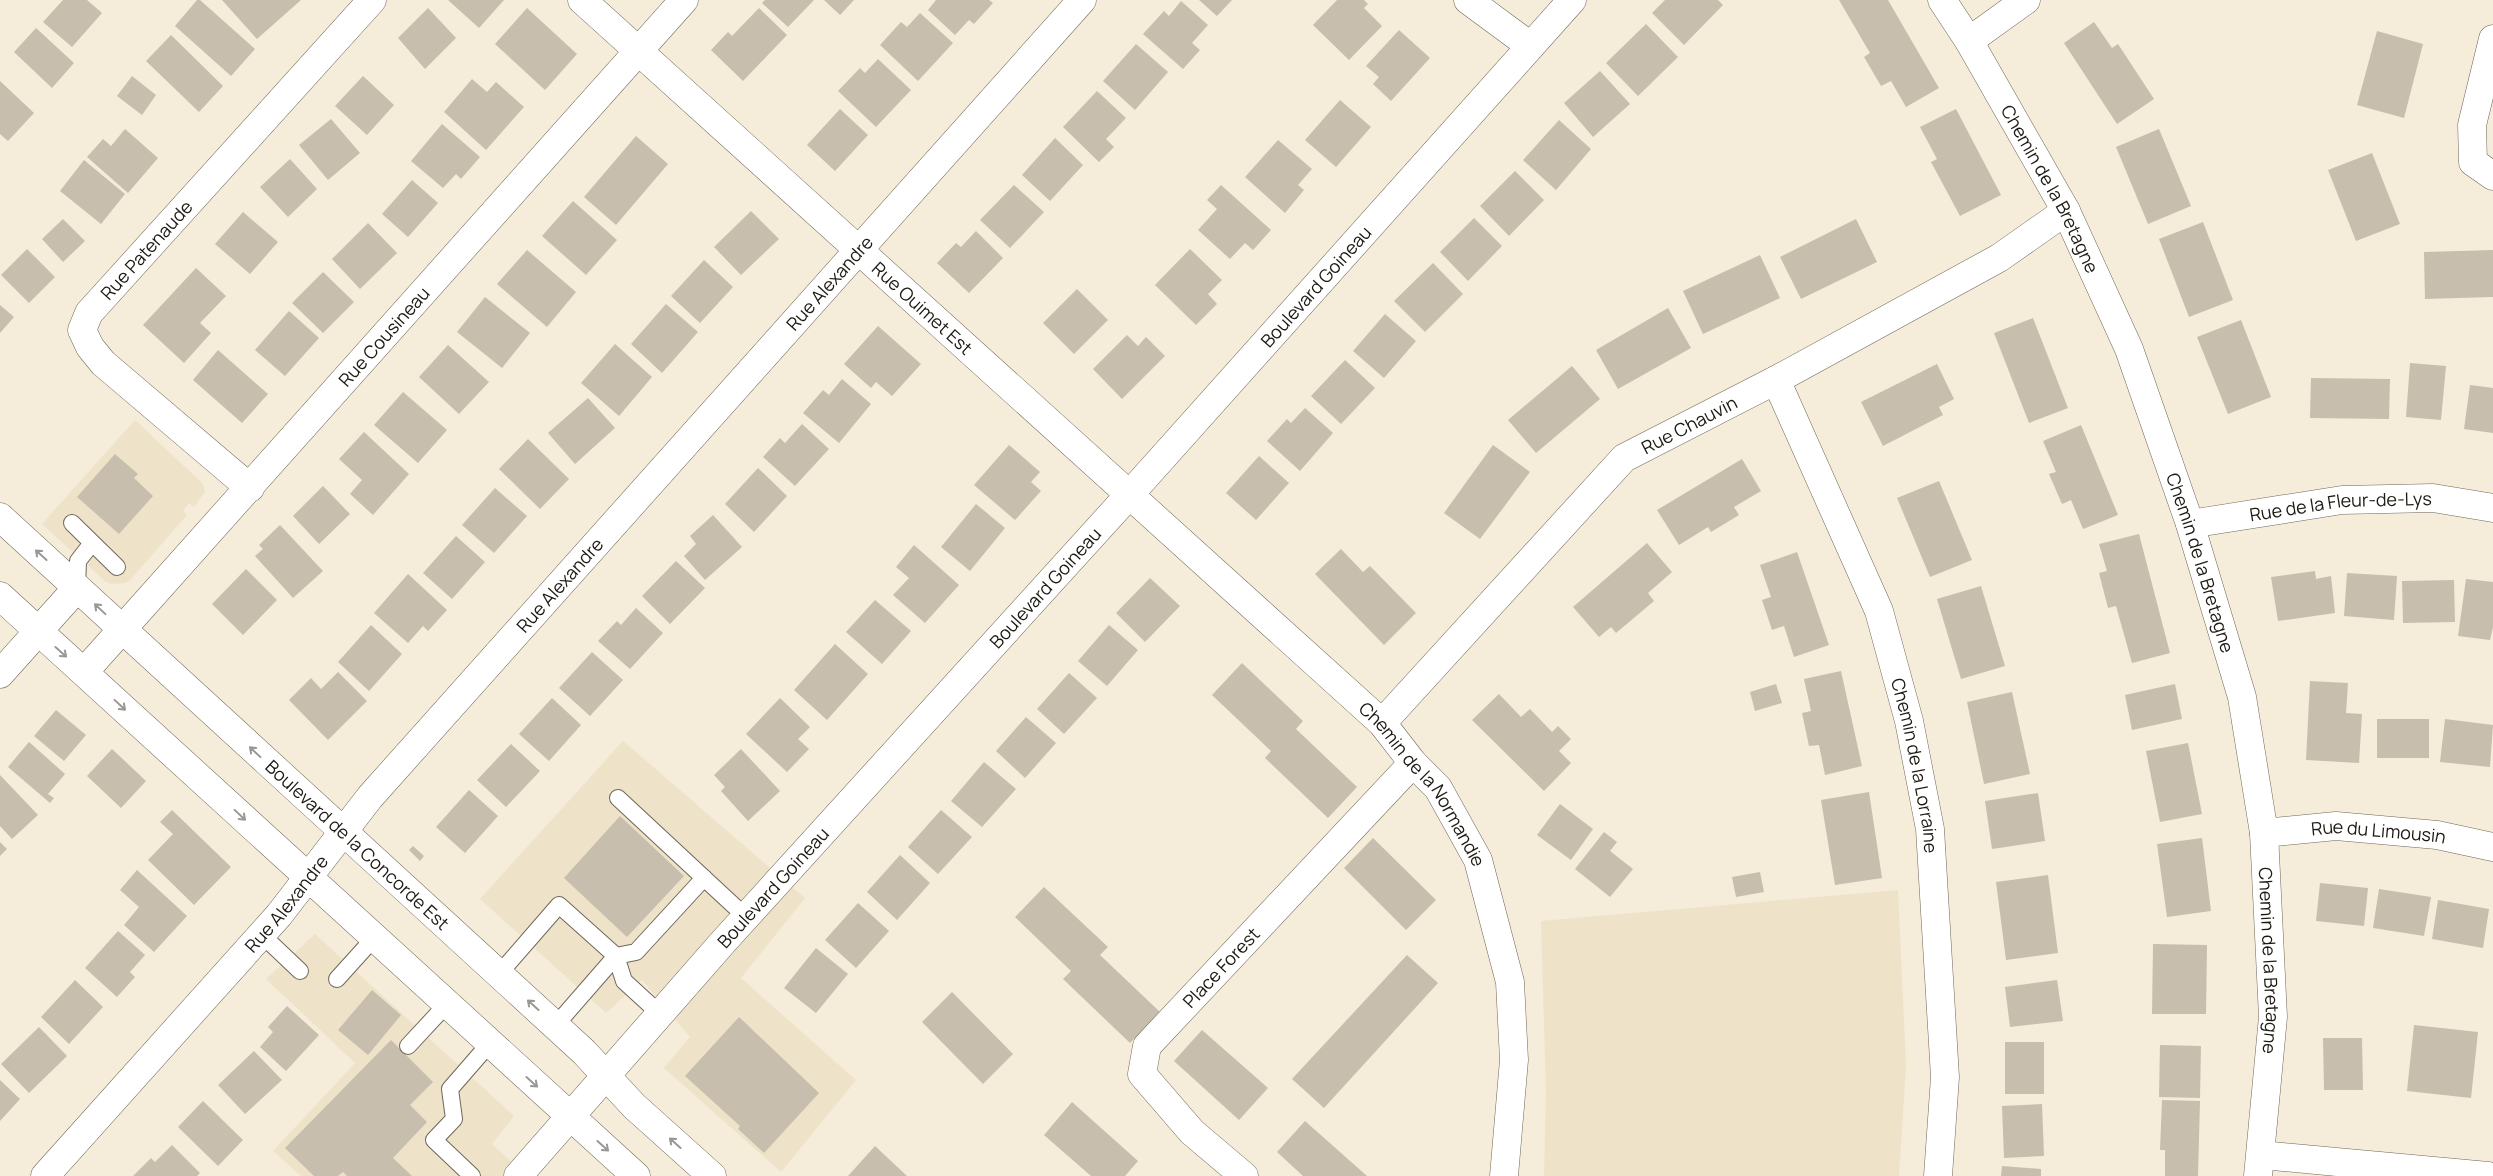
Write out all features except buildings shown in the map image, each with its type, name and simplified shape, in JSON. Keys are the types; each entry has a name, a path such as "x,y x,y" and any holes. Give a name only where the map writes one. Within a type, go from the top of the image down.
{"street":[{"name":"Rue Patenaude","path":"250,488 102,363 90,347 82,330 89,313 372,0"},
{"name":"Rue Ouimet Est","path":"582,0 637,52 1130,494"},
{"name":"Rue Cousineau","path":"84,672 684,0"},
{"name":"Rue Alexandre","path":"45,1176 261,934 308,878 370,797 1082,0"},
{"path":"1468,0 1530,45"},
{"name":"Boulevard Goineau","path":"518,1176 746,917 1130,494 1572,0"},
{"name":"Chemin de la Bretagne","path":"1942,0 1969,41 2066,211 2129,348 2190,524 2242,697 2264,833 2272,1017 2260,1165"},
{"path":"1969,41 2026,0"},
{"path":"2493,39 2472,125 2473,162 2493,176"},
{"name":"Rue Chauvin","path":"1382,723 1624,458 1776,380 1999,258 2066,211"},
{"name":"Chemin de la Lorraine","path":"1776,380 1879,611 1909,721 1930,829 1945,1077 1938,1176"},
{"name":"Chemin de la Normandie","path":"1130,494 1382,723 1413,763 1438,788 1478,860 1510,982 1514,1060 1504,1176"},
{"name":"Rue de la Fleur-de-Lys","path":"2190,524 2342,500 2433,498 2493,508"},
{"name":"Boulevard de la Concorde Est","path":"0,518 555,1026 606,1075 634,1106 712,1176"},
{"path":"0,674 77,588"},
{"path":"0,596 570,1116 624,1172"},
{"name":"Place Forest","path":"1244,1176 1192,1132 1142,1074 1147,1046 1413,763"},
{"name":"Rue du Limousin","path":"2264,833 2336,826 2436,834 2493,847"},
{"path":"2260,1165 2488,1176"}],"lane":[{"path":"72,523 117,566"},
{"path":"77,588 78,561 92,543"},
{"path":"618,798 746,917"},
{"path":"555,1026 616,956 636,952 704,878"},
{"path":"498,974 559,905 616,956 624,981 660,1014"},
{"path":"261,934 300,971"},
{"path":"337,979 374,938"},
{"path":"408,1046 446,1004"},
{"path":"472,1176 434,1140 454,1119 450,1089 490,1043"}],"shaded area":[{"path":"135,420 202,483 205,491 194,507 189,503 183,511 187,515 130,580 125,583 112,584 106,582 42,524"},
{"path":"623,741 805,898 741,978 856,1080 781,1172 664,1068 690,1037 642,980 606,1013 480,899"},
{"path":"1898,890 1906,1066 1899,1176 1544,1176 1546,1092 1541,921"},
{"path":"315,934 514,1116 492,1144 527,1176 301,1176 273,1151 355,1063 266,979"}]}
